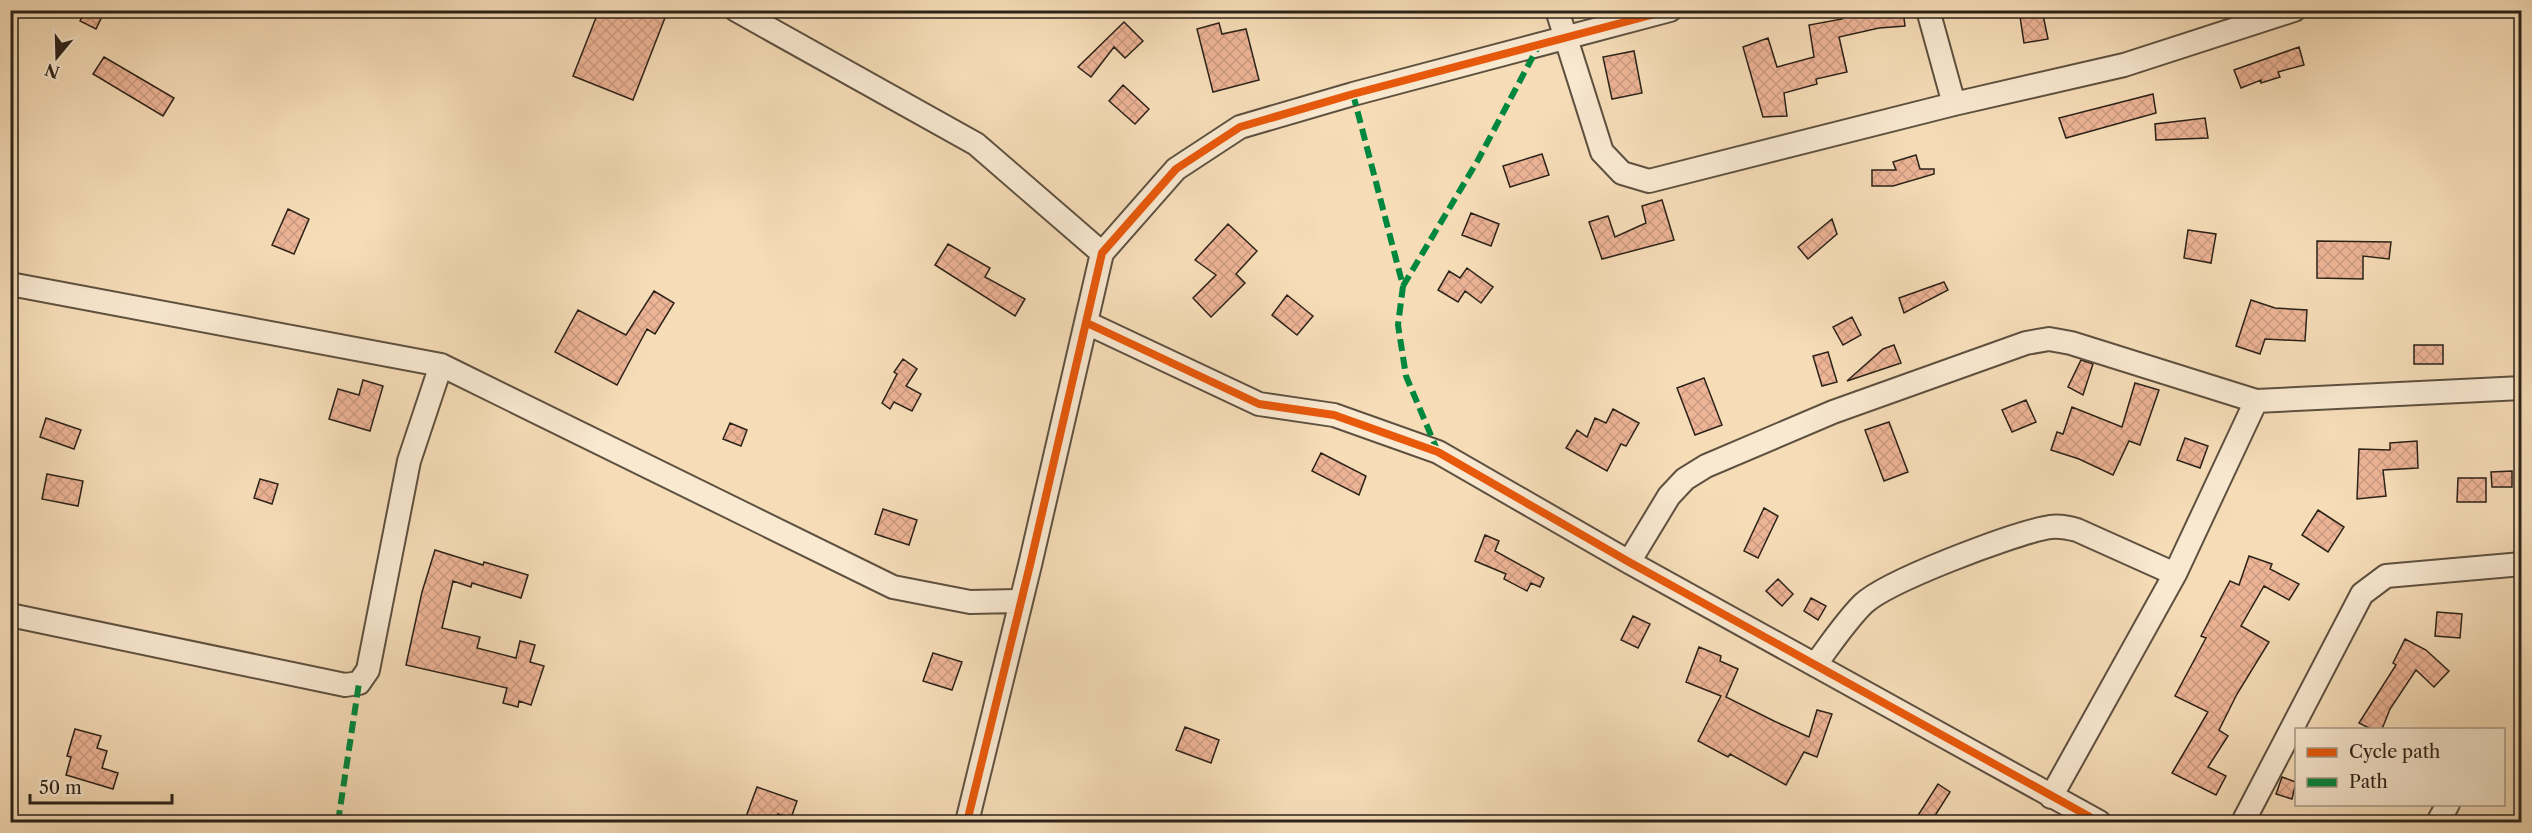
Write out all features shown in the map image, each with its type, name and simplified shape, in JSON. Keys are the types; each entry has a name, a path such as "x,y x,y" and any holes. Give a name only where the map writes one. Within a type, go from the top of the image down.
{"street":[{"path":"736,10 976,144 1102,253"},
{"path":"1557,10 1602,152 1622,173 1649,181 1954,104 2124,65 2294,10"},
{"path":"967,822 1102,253 1176,169 1239,127 1670,10"},
{"path":"1928,10 1954,104"},
{"path":"10,284 441,365 893,587 970,602 1020,601"},
{"path":"1087,323 1259,404 1334,415 1438,452 1629,562 2099,822"},
{"path":"1629,562 1670,496 1685,479 1706,466 1833,412 2026,343 2049,339 2071,344 2256,401 2522,388"},
{"path":"10,615 345,685 359,683 368,670 409,461 441,365"},
{"path":"2051,796 2175,574 2256,401"},
{"path":"1815,665 1863,603 1874,595 1893,584 2044,528 2064,527 2077,530 2175,574"},
{"path":"2243,822 2362,594 2372,584 2386,576 2522,564"},
{"path":"2438,822 2447,806"}],"building":[{"path":"85,10 105,10 96,29 80,21"},
{"path":"599,10 668,10 633,100 573,76"},
{"path":"1840,10 1903,10 1905,26 1879,28 1839,37 1847,72 1816,79 1817,84 1784,93 1787,116 1763,117 1743,47 1768,38 1777,67 1814,57 1809,25 1842,19"},
{"path":"2019,10 2042,10 2048,39 2024,43"},
{"path":"1124,22 1143,41 1125,58 1114,47 1091,77 1078,67"},
{"path":"1219,23 1222,34 1246,29 1259,80 1213,92 1197,29"},
{"path":"2299,47 2304,65 2278,72 2280,77 2261,83 2261,80 2241,88 2234,70"},
{"path":"1634,51 1642,93 1612,99 1603,57"},
{"path":"104,57 174,98 163,116 93,74"},
{"path":"1123,85 1149,109 1135,124 1109,101"},
{"path":"2153,94 2156,113 2066,138 2059,118"},
{"path":"2205,118 2208,138 2156,140 2155,124"},
{"path":"1542,154 1549,175 1510,187 1503,166"},
{"path":"1916,155 1920,169 1934,169 1934,174 1893,186 1872,186 1872,170 1896,170 1893,162"},
{"path":"1662,200 1674,240 1602,259 1589,222 1608,216 1615,237 1646,223 1642,206"},
{"path":"288,209 309,219 294,254 272,245"},
{"path":"1471,213 1499,224 1491,246 1462,235"},
{"path":"1832,219 1837,234 1808,259 1798,247"},
{"path":"1228,224 1257,251 1236,274 1245,283 1211,317 1193,298 1216,275 1195,260"},
{"path":"2188,230 2216,234 2211,263 2184,258"},
{"path":"2317,241 2391,242 2389,259 2363,256 2363,279 2317,278"},
{"path":"948,244 990,268 985,277 1025,299 1015,316 935,265"},
{"path":"1467,268 1493,287 1481,303 1465,291 1458,302 1438,290 1449,271 1460,278"},
{"path":"1944,282 1948,290 1904,313 1899,298"},
{"path":"654,291 674,303 655,334 647,329 617,385 555,352 578,310 626,335"},
{"path":"1287,295 1313,316 1297,335 1272,315"},
{"path":"2251,300 2275,308 2307,310 2305,341 2265,339 2260,354 2236,346"},
{"path":"1852,317 1861,335 1843,345 1833,327"},
{"path":"1894,345 1901,363 1847,381 1883,349"},
{"path":"2414,345 2443,345 2443,364 2414,364"},
{"path":"1828,352 1837,382 1822,386 1813,356"},
{"path":"903,359 917,369 906,386 921,394 912,411 894,402 890,409 882,403 897,374 894,372"},
{"path":"2081,360 2093,364 2083,395 2068,387"},
{"path":"1704,378 1722,425 1695,435 1677,388"},
{"path":"363,380 383,386 370,431 329,419 338,389 359,395"},
{"path":"2135,383 2159,390 2140,445 2129,441 2113,475 2079,459 2051,450 2057,432 2063,434 2072,407 2122,427"},
{"path":"2026,400 2036,422 2012,432 2002,410"},
{"path":"1613,409 1639,423 1626,446 1621,444 1607,471 1566,448 1577,430 1587,437 1595,418 1606,423"},
{"path":"46,418 81,430 74,449 40,437"},
{"path":"1889,422 1908,472 1884,481 1865,430"},
{"path":"730,423 747,430 741,446 723,439"},
{"path":"2185,438 2208,446 2200,468 2177,460"},
{"path":"2417,441 2418,468 2383,470 2386,496 2357,499 2359,449 2390,450 2390,443"},
{"path":"1321,453 1366,476 1359,495 1312,471"},
{"path":"2512,471 2512,487 2492,487 2491,472"},
{"path":"47,474 83,481 78,506 42,499"},
{"path":"2458,478 2486,478 2486,502 2457,502"},
{"path":"260,479 278,484 272,504 254,498"},
{"path":"1764,508 1778,516 1758,558 1744,551"},
{"path":"883,509 917,520 909,545 875,534"},
{"path":"2318,510 2344,527 2328,552 2302,535"},
{"path":"1485,535 1499,541 1495,551 1544,578 1540,587 1531,583 1527,591 1504,579 1506,574 1475,561"},
{"path":"435,550 483,565 484,562 528,575 521,598 472,583 471,587 453,581 442,628 480,637 477,648 516,658 520,641 535,645 530,662 544,666 531,705 519,701 518,707 503,703 507,688 406,665 422,592"},
{"path":"2249,556 2272,564 2270,569 2299,584 2289,600 2264,586 2241,626 2269,642 2237,694 2219,730 2228,736 2208,767 2226,776 2216,795 2172,773 2208,712 2175,696 2206,638 2201,636 2230,581 2239,585"},
{"path":"1778,579 1793,594 1782,606 1766,591"},
{"path":"1811,598 1826,606 1818,620 1804,611"},
{"path":"2437,612 2462,614 2460,638 2435,636"},
{"path":"1633,616 1650,624 1638,648 1621,640"},
{"path":"2405,639 2426,650 2449,671 2434,687 2416,670 2390,709 2382,728 2369,728 2359,723 2396,665 2393,663"},
{"path":"1699,647 1721,656 1720,661 1738,669 1726,697 1809,737 1817,710 1832,714 1817,757 1804,752 1786,785 1730,754 1728,757 1698,741 1721,696 1686,682"},
{"path":"933,653 962,662 952,690 923,681"},
{"path":"1185,727 1219,740 1211,763 1176,750"},
{"path":"75,729 101,736 97,748 107,751 102,768 118,773 113,789 66,775 71,757 67,756"},
{"path":"2282,777 2295,782 2292,799 2276,794"},
{"path":"1938,784 1950,792 1931,822 1925,822 1917,817"},
{"path":"757,787 797,801 791,818 778,814 775,822 744,822"}],"marked path":[{"path":"1403,286 1478,160 1540,43"},
{"path":"1353,94 1403,286 1398,325 1406,376 1438,452"},
{"path":"338,822 359,683"}],"cycle path":[{"path":"967,822 1030,565 1102,253 1176,169 1240,127 1353,94 1670,10"},
{"path":"1087,323 1259,404 1334,415 1438,452 1629,562 2099,822"}]}
